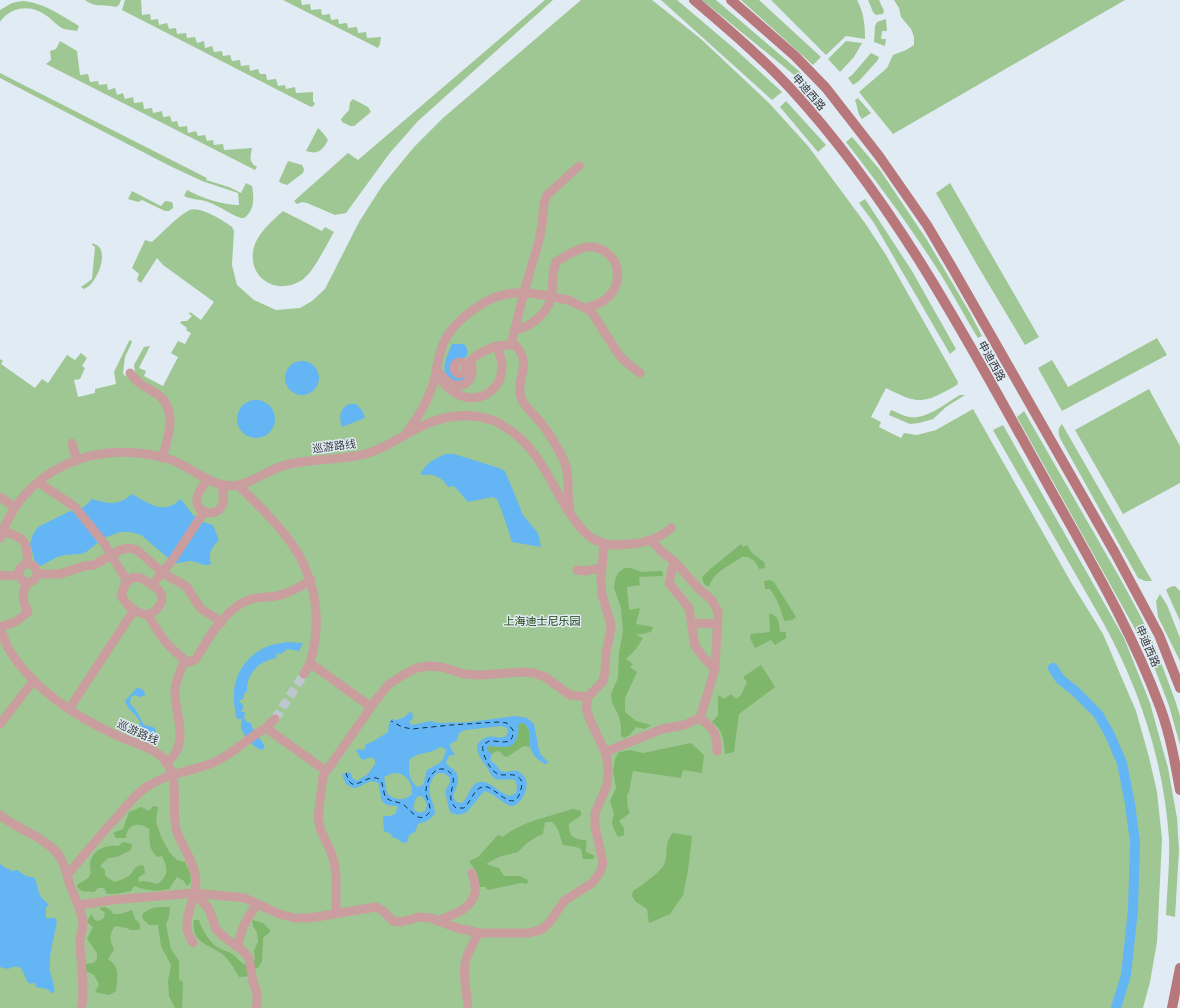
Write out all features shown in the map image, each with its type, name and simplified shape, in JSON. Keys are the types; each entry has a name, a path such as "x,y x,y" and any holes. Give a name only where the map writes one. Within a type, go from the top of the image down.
{"street":[{"name":"申迪西路","path":"694,0 746,45 781,78 833,139 868,185 939,295 968,343 1028,450 1115,606 1135,645 1161,709 1174,759 1180,790"},
{"name":"申迪西路","path":"731,0 795,56 826,88 879,156 927,225 1115,553 1159,635 1180,688"},
{"path":"511,345 540,236 544,204 547,195 579,166"},
{"path":"515,330 530,325 542,314 549,304 552,294 552,276 556,262 570,254 588,247 599,248 611,255 617,267 618,278 614,290 607,298 595,306 585,308"},
{"path":"404,436 417,418 433,385 444,342 453,329 471,311 485,302 502,295 519,293 535,294 568,300 591,311 619,355 640,373"},
{"path":"436,369 444,379 452,384 459,385 466,383 473,376 473,366 468,363 481,353 500,345 516,346 524,357 520,390 522,398 551,438 564,462 568,472 568,500 572,516"},
{"path":"436,369 448,388 456,394 470,398 478,398 488,394 496,387 503,371 500,353 496,346"},
{"path":"130,374 139,385 163,399 167,407 171,426 162,458"},
{"path":"468,416 470,398"},
{"name":"巡游路线","path":"1,535 14,507 38,482 57,469 98,454 128,452 149,454 170,460 191,469 208,479 222,484 238,485 278,466 317,460 346,459 367,454 434,420 468,416 496,422 512,431 527,444 541,462 572,516 586,534 599,542 612,545 651,540 660,537 670,528"},
{"path":"72,443 77,461"},
{"path":"202,515 198,506 197,497 208,479"},
{"path":"38,482 75,507 112,554 127,581"},
{"path":"202,515 212,514 222,506 222,484"},
{"path":"238,485 272,518 299,553 307,568 314,595 316,618 315,639 310,663 304,674"},
{"path":"0,497 14,507"},
{"path":"152,585 171,562 202,515"},
{"path":"1,535 23,540 28,564"},
{"path":"605,752 662,729 684,725 700,718 715,669 718,612 712,600 699,589 674,561 663,553 651,540"},
{"path":"79,905 195,893 245,898 279,914 295,918 310,918 376,907 383,911 393,921 401,922 419,917 431,918 457,928 479,933 528,933 540,930 549,923 564,901 592,883 600,872 603,863 594,826 595,813 607,785 608,768 605,752 586,708 588,697 603,681 606,671 606,652 611,624 602,595 604,543"},
{"path":"37,575 60,574 84,566 94,565 120,550 132,548 137,550 163,573 186,586 201,609 222,622"},
{"path":"674,561 669,583 689,608 696,646 704,658 715,669"},
{"path":"28,564 34,566 37,575 34,580 27,582 20,579 20,568 28,564"},
{"path":"577,570 585,571 602,568"},
{"path":"0,574 5,576 19,575"},
{"path":"133,577 141,578 152,585 162,594 161,604 148,614 142,614 134,610 121,596 122,590 127,581 133,577"},
{"path":"148,614 163,640 171,649 190,662 196,659 229,613 247,600 286,594 310,580"},
{"path":"0,628 15,622 27,613 28,611 24,604 23,594 27,582"},
{"path":"70,708 134,610"},
{"path":"692,624 718,624"},
{"name":"巡游路线","path":"0,628 4,649 54,698 105,730 126,740 152,749 162,757 166,763 172,774 174,786 174,816 176,829 194,869 196,880 195,893 190,908 187,925 187,930 193,943"},
{"path":"166,763 177,751 181,741 181,731 175,700 175,687 185,660"},
{"path":"310,663 371,707"},
{"path":"336,913 336,875 334,862 321,831 318,818 323,776 371,707 389,684 403,674 416,668 430,666 442,667 464,674 480,675 523,672 546,676 570,695 588,697"},
{"path":"0,724 34,680"},
{"path":"700,718 712,728 716,735 717,751"},
{"path":"68,874 132,800 144,789 172,774 211,764 266,728 275,719"},
{"path":"266,728 326,771"},
{"path":"0,816 44,842 58,855 68,874 70,886 79,905 83,923 80,938 83,993 81,1008"},
{"path":"437,921 463,910 470,903 475,892 472,873"},
{"path":"195,893 209,909 216,928 224,937 243,951 249,958 253,982 257,993 256,1008"},
{"path":"238,947 239,938 244,927 252,911 258,904"},
{"path":"468,1008 465,964 479,933"},
{"path":"1172,1008 1180,968"}],"green space":[{"path":"85,0 121,0 119,5 116,7 96,5"},
{"path":"125,0 141,0 142,15 150,14 151,20 158,19 159,25 167,23 169,29 176,28 177,34 186,33 187,38 195,37 197,43 204,41 205,48 212,46 214,52 222,51 223,56 230,55 232,61 240,60 241,66 249,65 250,71 258,69 260,74 266,74 267,80 276,79 278,86 285,85 286,89 295,87 296,93 313,92 313,101 315,104 312,107 309,106 122,10"},
{"path":"283,0 301,0 302,5 310,4 311,10 321,9 322,15 330,14 331,20 338,19 339,24 347,23 348,28 357,27 358,33 366,32 367,38 381,37 380,44 378,48"},
{"path":"545,0 553,0 418,121 389,154 346,213 335,215 307,203 302,202 297,204 294,201 348,153 358,160"},
{"name":"上海迪士尼乐园","path":"581,0 652,0 701,39 769,103 808,146 865,223 886,255 958,382 957,385 937,396 922,400 907,398 886,388 871,417 881,422 879,427 901,438 904,433 917,435 936,430 973,409 1072,584 1103,634 1136,711 1157,792 1162,839 1157,942 1150,982 1143,1008 0,1008 0,359 3,361 1,364 35,388 42,379 48,383 67,355 75,360 81,353 87,358 82,366 85,368 80,379 74,380 78,397 95,393 95,389 116,384 114,372 129,341 131,340 132,342 125,357 123,373 125,376 135,372 134,365 144,347 150,346 139,368 146,371 144,376 163,386 178,357 171,353 178,341 185,344 191,333 180,323 182,321 187,321 192,316 189,314 190,312 201,320 214,302 163,265 157,258 141,283 137,280 139,274 132,268 145,240 152,242 186,212 194,209 206,212 232,227 234,231 232,265 237,285 254,300 276,310 300,308 312,301 325,289 359,222 382,186 414,147 443,118"},
{"path":"661,0 677,0 736,50 782,92 772,100"},
{"path":"702,0 716,0 799,71 802,75 799,79"},
{"path":"741,0 759,0 821,57 813,65"},
{"path":"771,0 857,0 864,19 865,39 846,36 826,55"},
{"path":"868,0 879,0 884,11 883,14 876,15 873,12"},
{"path":"894,0 1125,0 893,134 859,92 887,68 893,55 914,45 914,37 911,29 901,17 899,8"},
{"path":"22,1 37,4 59,14 79,26 77,31 64,29 44,14 26,8 14,10 0,22 0,10 12,3"},
{"path":"886,19 887,31 882,31 881,39 886,39 885,46 874,42 875,26 877,22"},
{"path":"60,41 77,51 80,75 88,74 90,82 98,81 99,85 107,84 108,90 115,88 117,95 123,93 125,99 133,97 134,103 143,102 144,109 152,108 153,113 162,111 163,117 170,116 172,122 177,121 179,127 187,126 188,133 196,131 198,136 205,135 207,141 213,140 214,145 223,144 224,150 252,148 251,159 257,167 255,170 46,64 51,60 50,51 56,49"},
{"path":"846,41 862,43 854,57 840,72 828,59"},
{"path":"871,53 879,57 878,60 859,81 853,85 848,78"},
{"path":"0,73 207,178 206,180 229,187 241,193 246,183 252,186 252,208 248,215 241,218 205,201 184,196 187,190 212,200 226,204 239,205 238,193 202,181 168,165 0,78"},
{"path":"858,98 871,113 862,119 858,112 855,100"},
{"path":"353,99 368,107 371,112 354,126 350,126 342,122 341,119 349,110 350,102"},
{"path":"786,101 826,145 818,152 780,107"},
{"path":"318,128 328,140 320,151 306,151"},
{"path":"852,137 880,170 927,240 982,336 978,338 946,282 924,248 892,202 846,142"},
{"path":"288,161 302,165 304,169 303,173 287,185 279,181"},
{"path":"950,183 1039,337 1025,345 936,193"},
{"path":"132,191 161,206 165,201 172,202 173,208 169,211 165,211 142,200 138,202 128,199"},
{"path":"865,199 912,271 956,349 950,354 874,223 859,203"},
{"path":"283,211 322,231 325,227 334,232 311,271 302,280 292,285 282,286 273,285 265,281 254,267 253,258 254,247 259,237"},
{"path":"93,243 99,246 102,257 101,264 92,283 84,289 81,287 92,279 95,247 92,245"},
{"path":"1157,338 1167,355 1062,411 1038,368 1052,360 1068,387"},
{"path":"1149,389 1180,446 1180,483 1123,514 1075,430"},
{"path":"960,395 965,395 946,407 933,419 919,423 910,424 889,415 891,410 909,417 922,416 936,410"},
{"path":"1024,411 1121,580 1156,649 1180,716 1180,745 1169,706 1150,656 1017,417"},
{"path":"1062,424 1152,581 1145,581 1138,578 1059,436 1059,428"},
{"path":"1003,425 1124,638 1150,703 1168,768 1177,818 1179,850 1175,917 1166,915 1169,839 1162,783 1156,755 1139,701 1129,675 1104,624 993,430"},
{"path":"741,544 743,547 747,545 752,553 764,562 765,568 759,569 748,557 742,557 718,573 714,577 709,587 704,584 702,577"},
{"path":"624,568 631,568 641,572 662,571 663,576 639,577 640,585 627,587 629,610 640,608 636,624 653,627 651,632 636,635 643,638 636,649 626,659 633,664 630,667 637,672 625,698 625,712 636,721 651,725 645,729 636,727 630,735 624,738 621,736 621,725 618,714 612,703 611,694 618,678 619,653 623,631 621,608 614,588 618,573"},
{"path":"769,580 774,582 796,617 792,620 784,621 775,596 770,589 765,589 764,581"},
{"path":"1175,586 1180,591 1180,621 1166,590"},
{"path":"1160,594 1167,605 1180,638 1180,661 1158,617 1156,601"},
{"path":"769,614 772,614 777,618 780,632 786,632 786,638 775,645 771,640 755,648 750,638 751,634 770,632"},
{"path":"761,665 775,687 739,714 734,752 725,754 721,732 712,722 718,715 718,695 724,699 731,694 736,699 741,695 747,682 743,677"},
{"path":"520,723 525,724 529,730 530,747 524,746 507,757 499,751 492,754 487,750 487,747 492,746 503,747"},
{"path":"691,743 704,755 702,773 683,770 681,778 633,771 629,792 627,794 630,813 619,821 624,828 624,835 618,837 613,827 612,822 614,814 610,801 616,788 613,771 615,759 619,752 630,750 643,753"},
{"path":"153,806 158,807 156,822 162,839 170,853 177,860 185,862 190,873 191,882 187,886 184,881 177,877 169,889 152,890 134,886 131,891 116,894 107,894 104,888 98,888 94,892 82,891 77,887 78,884 90,876 91,860 96,852 104,847 118,846 123,842 132,844 131,850 117,857 108,858 100,866 105,870 105,875 108,878 115,882 121,880 131,874 135,868 140,865 144,866 145,873 138,878 139,882 146,881 158,884 162,880 166,874 165,864 162,856 157,857 152,851 149,829 141,825 134,825 128,830 126,838 116,838 113,833 123,829 129,812 141,807 149,811"},
{"path":"573,809 581,811 581,815 569,824 570,832 576,838 586,840 586,852 595,856 593,859 583,859 581,849 563,845 555,825 552,822 545,822 543,834 527,843 518,852 499,857 486,864 499,868 504,876 520,876 528,880 527,884 521,883 488,890 485,887 480,887 476,871 469,861 478,857 498,835 503,837 527,823"},
{"path":"673,833 692,836 688,871 683,895 670,914 649,923 647,909 636,902 632,896 633,891 650,879 664,865 668,841"},
{"path":"105,907 111,910 113,914 120,914 132,910 135,919 140,924 140,929 130,930 115,926 111,932 111,940 114,950 108,959 117,969 117,977 116,991 109,995 95,992 99,984 94,975 84,970 85,964 93,963 97,959 97,953 87,939 93,927 87,922 91,914 95,920 99,921 104,918 105,913 99,908"},
{"path":"158,907 170,907 169,917 166,924 171,949 179,961 179,980 183,982 182,1008 175,1008 169,996 168,981 171,965 161,946 158,925 149,925 143,919 142,915 148,910"},
{"path":"194,920 199,920 206,935 214,945 232,954 244,964 249,964 255,960 254,951 258,942 257,932 253,926 252,920 263,923 271,931 263,938 262,961 259,967 251,971 252,976 239,977 225,956 202,942 195,934"}],"water":[{"path":"452,344 464,344 467,350 466,357 454,362 451,369 455,375 462,376 471,367 471,372 463,381 453,381 445,371 444,367 446,359"},
{"path":"299,361 305,361 309,362 316,368 319,378 318,385 312,392 305,395 299,395 295,394 288,388 285,381 285,375 286,371 292,364"},
{"path":"252,400 260,400 270,405 274,412 274,426 270,433 260,438 252,438 242,433 240,430 237,423 237,415 242,405 245,403"},
{"path":"350,404 356,404 362,410 365,418 342,427 340,420 342,410"},
{"path":"446,454 454,454 505,471 523,515 538,533 541,547 512,542 497,499 492,497 468,502 454,486 448,487 440,478 429,474 420,475 431,462"},
{"path":"132,494 150,504 160,507 174,504 181,499 193,515 203,522 213,525 219,540 211,551 211,564 203,565 191,561 174,563 141,535 130,532 120,532 104,538 86,552 81,554 57,557 41,566 35,562 30,544 33,534 38,527 68,512 84,507 92,499 113,503 122,501"},
{"path":"286,642 303,643 299,651 287,649 281,654 277,653 276,658 259,665 251,674 247,685 247,692 244,693 244,698 239,701 244,706 241,712 245,712 244,718 247,722 251,723 253,729 265,746 262,750 255,747 248,740 243,733 241,726 242,719 237,719 234,699 236,680 246,662 253,655 267,646"},
{"path":"136,688 142,689 145,695 141,697 134,695 131,697 130,703 136,710 144,725 155,728 156,732 149,739 139,735 139,719 127,706 125,701"},
{"path":"412,712 413,718 409,722 412,725 431,721 439,723 470,722 515,716 527,718 534,724 541,755 549,763 545,764 537,759 531,748 528,728 525,724 520,723 518,726 516,741 511,746 489,746 487,747 487,750 492,754 491,760 499,770 503,772 518,771 524,776 527,784 524,796 521,800 512,806 484,791 467,812 458,815 451,813 445,791 449,784 450,778 443,773 438,773 435,775 429,789 435,813 430,819 418,824 415,832 409,835 407,842 403,843 392,837 391,834 384,831 384,816 395,814 398,807 390,806 383,802 378,783 372,781 353,788 346,784 342,774 350,772 353,779 357,781 368,774 375,764 375,760 372,757 362,760 356,751 358,749 365,749 366,744 388,732 389,723 392,719 396,720 403,718","holes":["501,726 507,728 508,731 506,736 485,738 480,741 477,748 481,759 494,778 498,780 515,780 517,786 516,793 510,796 506,795 490,784 479,782 473,786 462,803 456,802 453,796 458,777 455,771 446,762 449,756 455,754 451,749 450,744 457,740 459,733 465,730","440,747 446,750 443,758 440,763 427,770 423,785 417,787 411,778 409,771 409,760 417,755","393,773 405,776 410,782 412,794 403,799 393,798 387,793 384,777","418,796 423,797 427,805 425,811 420,813 414,810 415,801"]},
{"path":"0,864 11,871 17,870 26,876 35,878 40,896 49,905 46,907 46,918 55,918 57,922 50,963 54,993 47,989 36,987 35,983 29,983 21,969 18,967 8,969 0,967"}],"waterway":[{"path":"1053,668 1060,679 1075,691 1098,714 1109,733 1122,763 1130,804 1135,842 1133,910 1126,975 1116,1008"}],"ferry route":[{"path":"346,773 352,784 372,778 379,779 382,783 385,797 404,805 418,817 425,816 430,812 430,806 426,793 427,784 432,774 439,769 444,769 453,776 451,800 456,808 464,808 474,793 482,787 492,789 509,800 514,801 518,797 522,787 519,777 501,775 495,772 487,761 483,752 483,745 489,741 505,742 511,739 513,736 513,730 507,723 498,722 412,729 402,727 391,721"}],"tunnel":[{"path":"275,719 304,674"}]}
